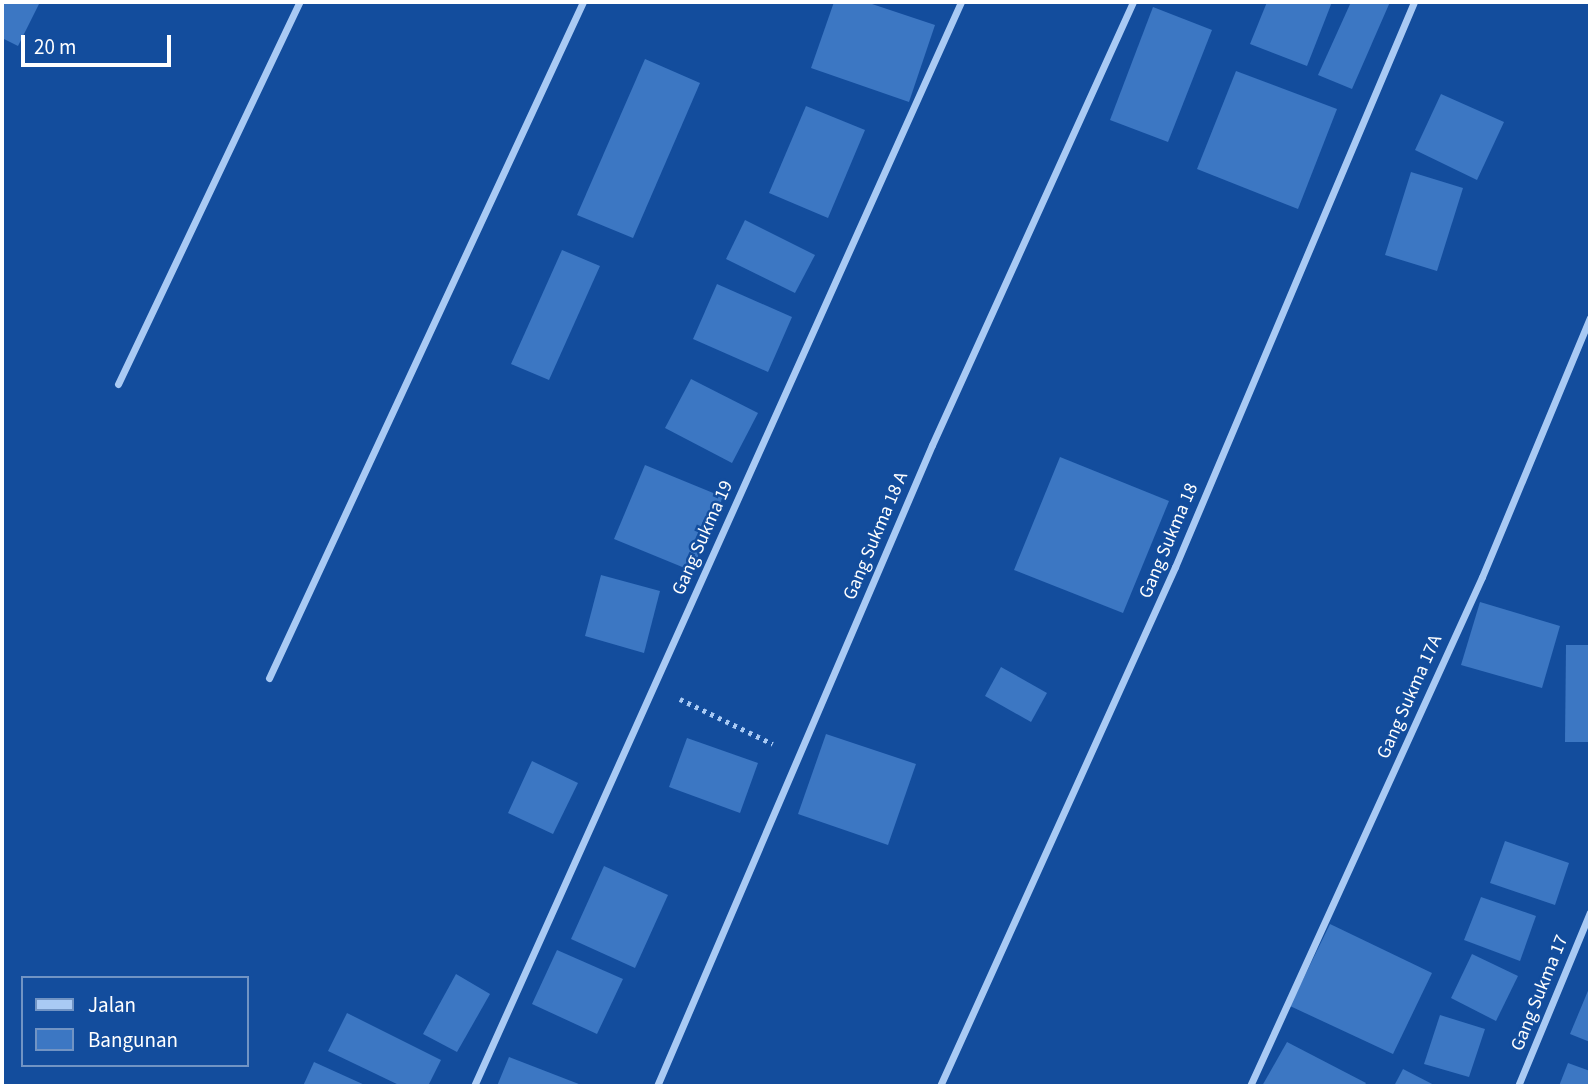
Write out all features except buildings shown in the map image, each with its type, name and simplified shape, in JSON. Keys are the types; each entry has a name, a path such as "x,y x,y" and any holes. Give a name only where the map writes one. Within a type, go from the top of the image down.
{"street":[{"path":"118,384 299,2"},
{"path":"269,678 583,2"},
{"name":"Gang Sukma 19","path":"474,1086 961,2"},
{"name":"Gang Sukma 18 A","path":"657,1086 1133,2"},
{"name":"Gang Sukma 18","path":"940,1086 1175,567 1414,2"},
{"name":"Gang Sukma 17A","path":"1250,1086 1482,577 1590,318"},
{"name":"Gang Sukma 17","path":"1518,1086 1590,912"}],"path":[{"path":"656,683 695,708 800,756"}]}
